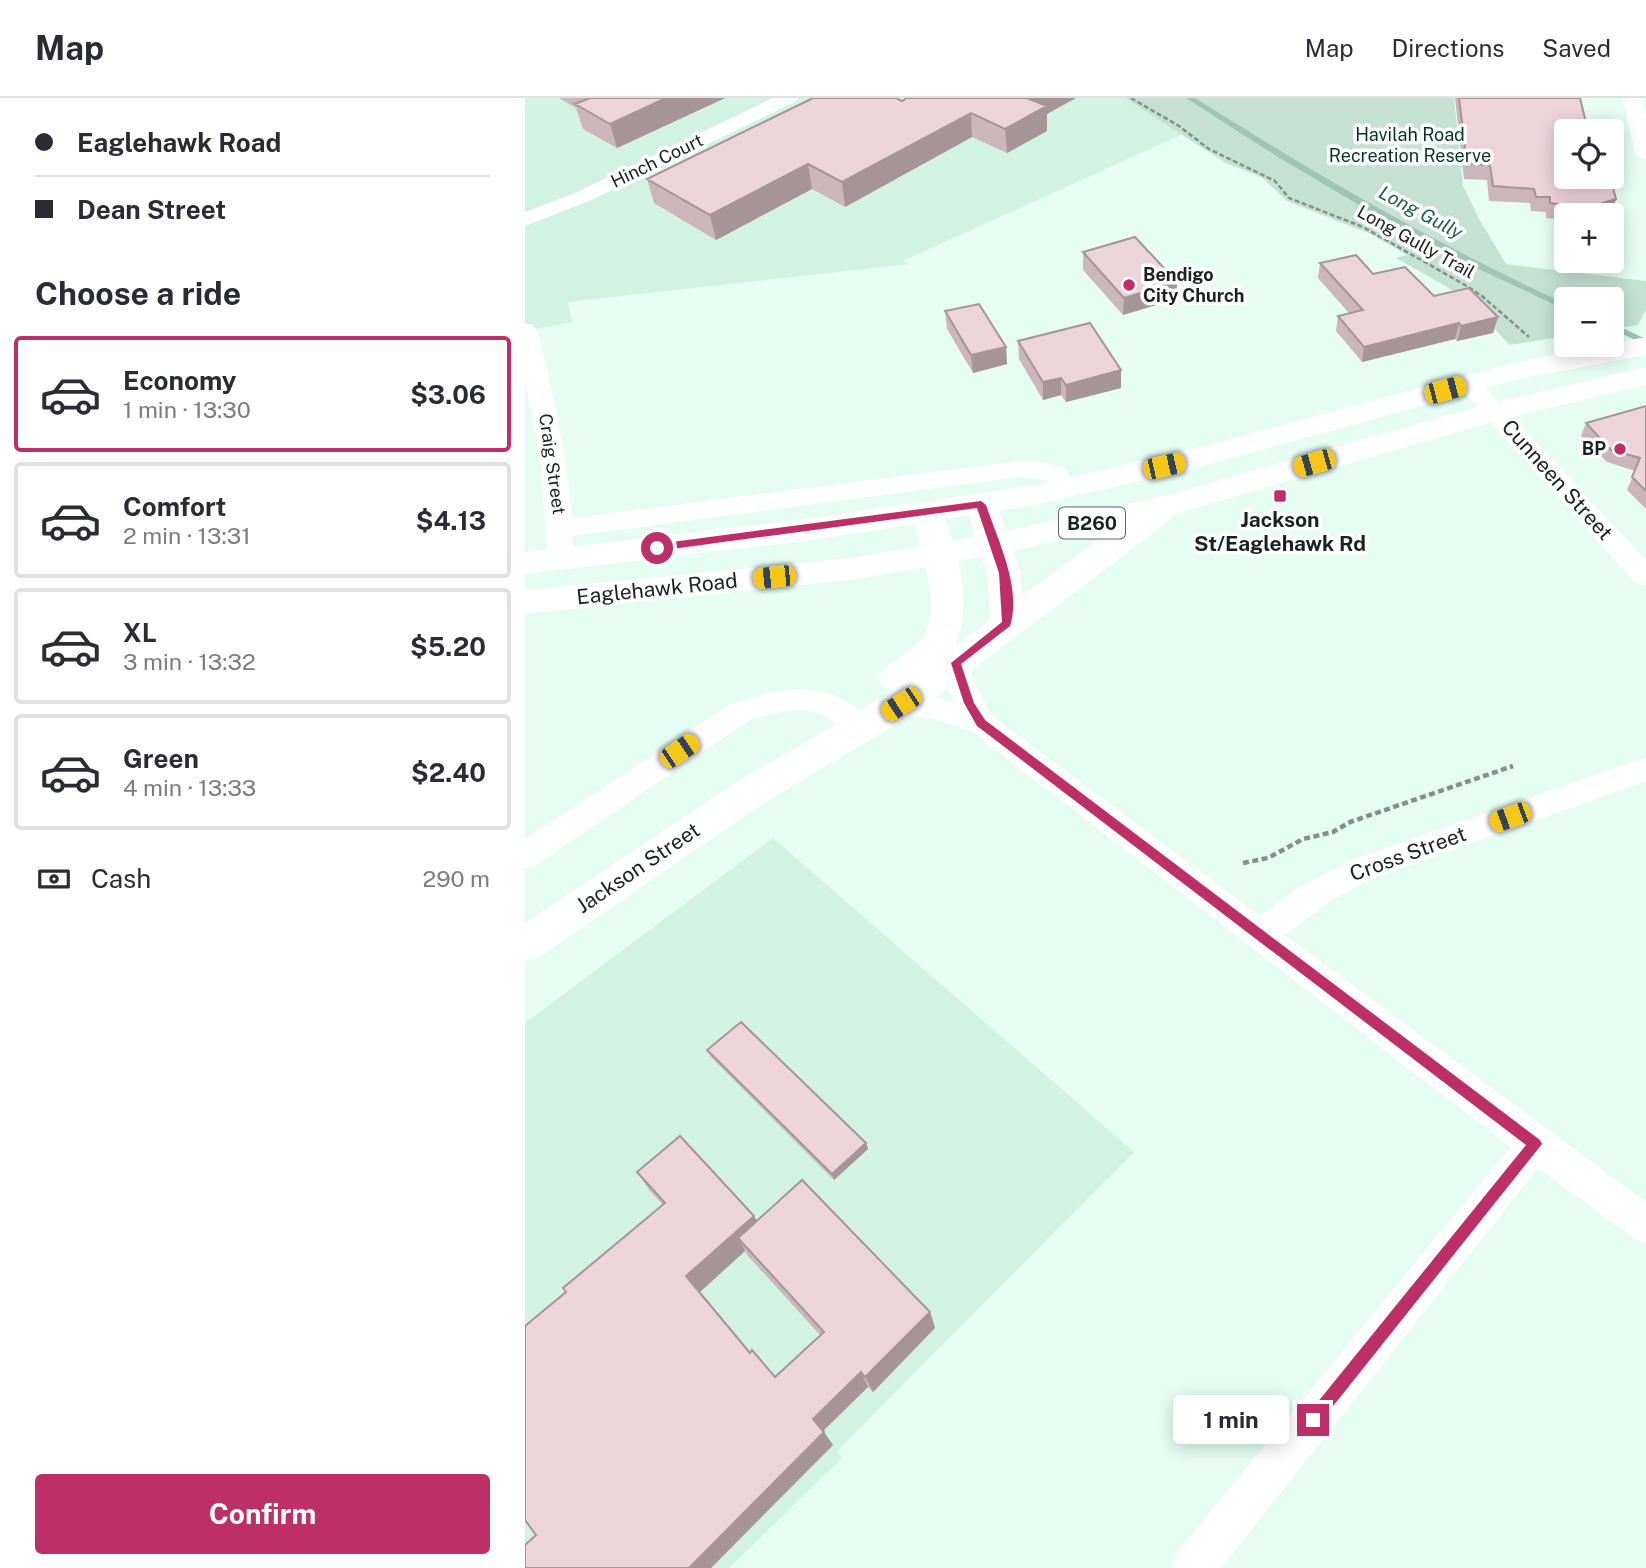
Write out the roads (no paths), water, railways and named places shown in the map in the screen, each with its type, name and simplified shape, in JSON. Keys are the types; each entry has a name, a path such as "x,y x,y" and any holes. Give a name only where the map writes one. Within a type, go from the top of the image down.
{"main road":[{"name":"Eaglehawk Road","path":"525,563 560,544 926,513 981,505 1060,481 1189,460 1552,363 1638,347"},
{"name":"Eaglehawk Road","path":"525,602 850,569 996,544 1165,506 1494,412 1646,376"},
{"path":"981,505 996,544 1007,589 1007,624"},
{"name":"Jackson Street","path":"852,722 901,704 1165,506"},
{"name":"Jackson Street","path":"525,945 852,722 940,640 947,610 943,574 926,513"},
{"path":"560,544 564,568 573,575 585,577 665,572 850,569"}],"street":[{"name":"Hinch Court","path":"525,220 582,197 788,98"},
{"path":"1632,98 1642,124 1646,154"},
{"name":"Craig Street","path":"525,330 551,444 560,544"},
{"name":"Cunneen Street","path":"1469,384 1646,577"},
{"name":"Eaglehawk Road","path":"560,544 1019,469 1041,470 1060,481"},
{"path":"956,663 969,703 981,723"},
{"path":"525,856 740,712 760,705 791,700 814,701 833,706 852,722"},
{"path":"901,704 940,709 981,723 1535,1144 1646,1225"},
{"name":"Cross Street","path":"1261,935 1299,904 1334,882 1360,870 1646,769"},
{"path":"1193,1568 1535,1144"}],"waterway":[{"name":"Long Gully","path":"1190,98 1374,210 1469,261 1554,302"},
{"name":"Long Gully","path":"1624,332 1646,342"}],"place":[{"name":"Bendigo City Church","path":"1129,285"},
{"name":"BP","path":"1620,449"},
{"name":"Jackson St/Eaglehawk Rd","path":"1280,496"}],"park label":[{"name":"Havilah Road Recreation Reserve","path":"1410,145"}]}
